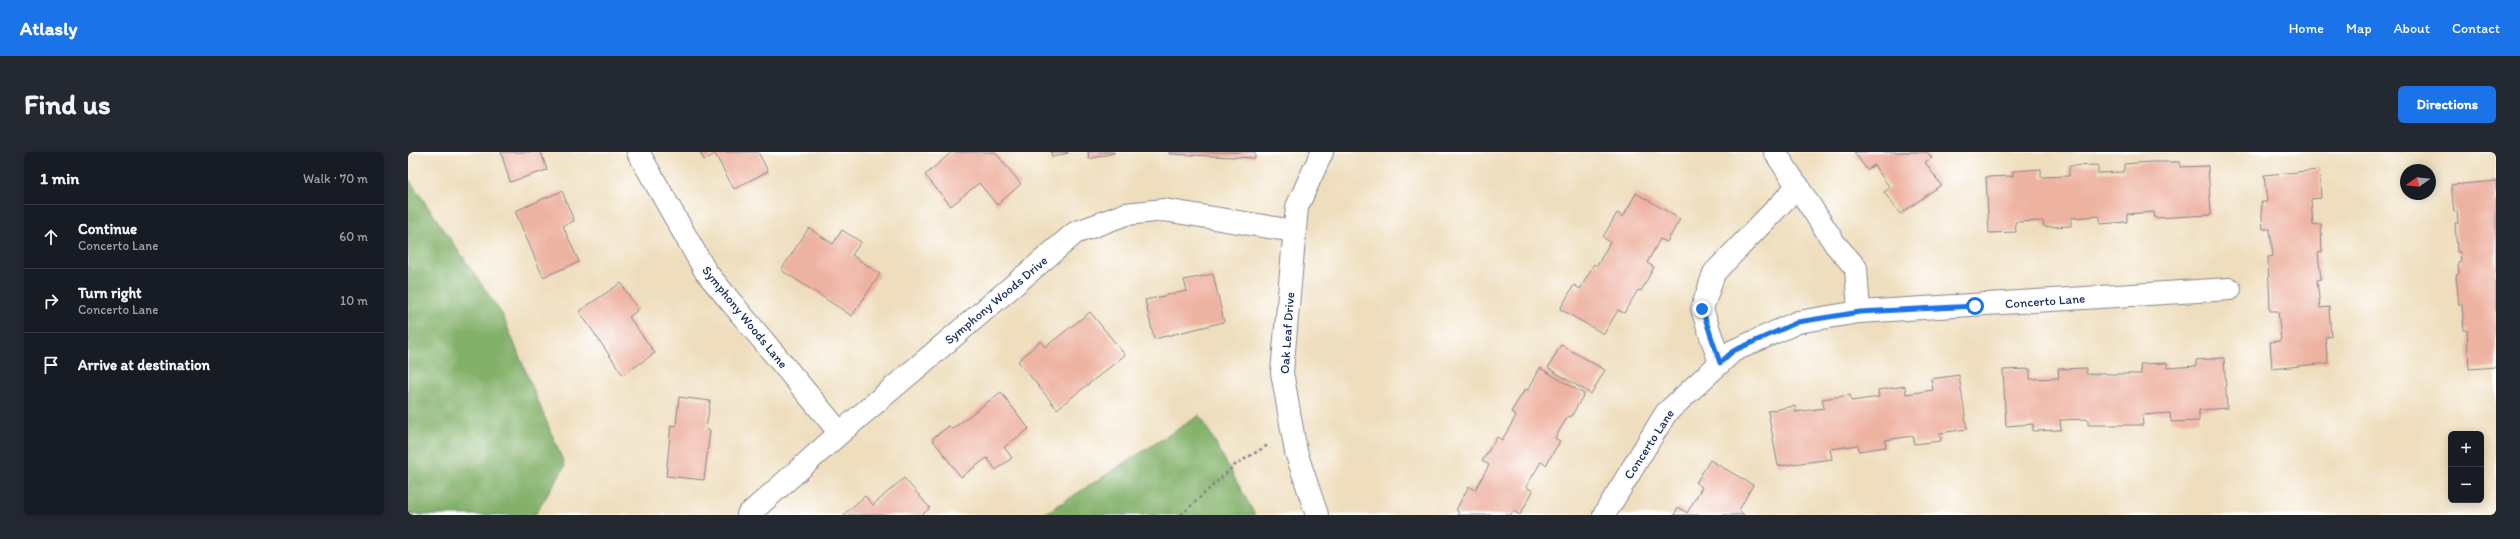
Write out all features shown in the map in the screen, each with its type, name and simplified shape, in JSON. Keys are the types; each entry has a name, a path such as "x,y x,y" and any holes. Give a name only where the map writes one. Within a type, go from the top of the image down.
{"street":[{"name":"Symphony Woods Lane","path":"638,152 706,272 840,433"},
{"name":"Oak Leaf Drive","path":"1317,515 1296,452 1282,372 1297,207 1322,152"},
{"path":"1775,152 1835,244 1856,268 1860,312"},
{"path":"1720,363 1702,309 1714,273 1798,186"},
{"name":"Symphony Woods Drive","path":"748,515 840,433 1075,233 1126,214 1164,210 1294,231"},
{"name":"Concerto Lane","path":"1604,515 1666,413 1733,351 1798,322 1860,312 2230,289"}],"path":[{"path":"1181,515 1235,465 1273,442"}],"green space":[{"path":"408,178 502,314 565,466 535,515 408,515"},
{"path":"1200,415 1255,515 1043,515"}],"building":[{"path":"501,152 541,152 547,170 510,182"},
{"path":"700,152 758,152 768,171 734,189 715,154 704,160"},
{"path":"952,152 995,152 1021,184 997,205 979,183 951,206 925,175"},
{"path":"1051,152 1068,152 1068,153 1052,157"},
{"path":"1088,152 1114,152 1114,153 1089,159"},
{"path":"1169,152 1255,152 1255,158 1169,154"},
{"path":"1854,152 1927,152 1932,158 1925,162 1941,185 1900,214 1884,192 1890,188 1874,165 1867,170"},
{"path":"2180,162 2180,167 2208,166 2211,215 2155,218 2154,212 2127,214 2127,222 2100,224 2100,216 2071,218 2071,226 2044,227 2043,221 2015,222 2016,232 1989,233 1986,177 2013,176 2013,171 2041,169 2041,177 2069,176 2069,166 2098,165 2098,173 2124,172 2124,164"},
{"path":"2319,170 2321,198 2311,199 2313,225 2321,224 2322,252 2318,253 2321,279 2317,280 2320,308 2329,307 2331,336 2325,337 2328,363 2272,369 2270,342 2281,341 2278,311 2270,311 2268,257 2273,256 2270,229 2263,229 2261,202 2267,202 2264,175"},
{"path":"2496,181 2496,367 2469,369 2467,330 2464,330 2462,305 2459,305 2456,275 2459,274 2458,263 2461,262 2460,252 2457,252 2455,223 2458,223 2457,211 2454,212 2451,185"},
{"path":"562,191 574,221 563,226 579,262 543,277 515,211"},
{"path":"1636,193 1680,219 1667,242 1660,239 1647,263 1654,267 1641,291 1638,290 1624,313 1618,310 1604,334 1560,309 1574,285 1580,289 1594,264 1597,266 1610,242 1603,237 1617,213 1623,217"},
{"path":"809,228 833,244 842,230 861,242 852,255 880,274 852,316 781,270"},
{"path":"1213,274 1224,322 1154,339 1145,300 1187,291 1184,280"},
{"path":"621,283 638,310 629,317 655,353 623,375 579,311"},
{"path":"1090,312 1125,355 1057,409 1018,361 1040,341 1045,347"},
{"path":"1561,345 1605,370 1591,394 1548,368"},
{"path":"2224,358 2227,408 2199,410 2199,421 2171,422 2170,413 2142,415 2143,425 2088,425 2088,419 2060,420 2061,430 2033,431 2033,424 2006,426 2003,370 2030,369 2030,379 2059,378 2058,369 2086,368 2086,374 2141,374 2140,364 2167,363 2167,368 2196,366 2196,360"},
{"path":"1540,368 1584,394 1571,417 1568,416 1555,438 1560,441 1546,465 1541,462 1526,487 1533,491 1520,515 1513,511 1511,515 1457,515 1459,512 1456,510 1469,486 1475,490 1489,465 1482,461 1497,437 1502,440 1516,416 1511,412 1525,389 1528,390"},
{"path":"1959,375 1967,429 1940,433 1941,441 1914,444 1913,436 1885,440 1886,447 1859,451 1858,445 1830,449 1832,459 1778,466 1768,411 1795,406 1796,412 1824,408 1822,399 1850,395 1851,401 1879,397 1878,390 1905,386 1906,394 1933,390 1931,379"},
{"path":"1001,392 1029,429 1004,447 1012,458 996,470 987,458 961,477 932,439 949,426 952,429"},
{"path":"679,397 710,401 706,430 710,430 704,480 666,476 671,425 676,426"},
{"path":"1710,460 1753,485 1739,510 1744,515 1674,515 1678,507 1687,513 1702,487 1696,483"},
{"path":"904,478 930,508 922,515 843,515 865,496 873,505"}],"route":[{"path":"1702,309 1720,363 1733,351 1798,322 1860,312 1975,306"}]}
